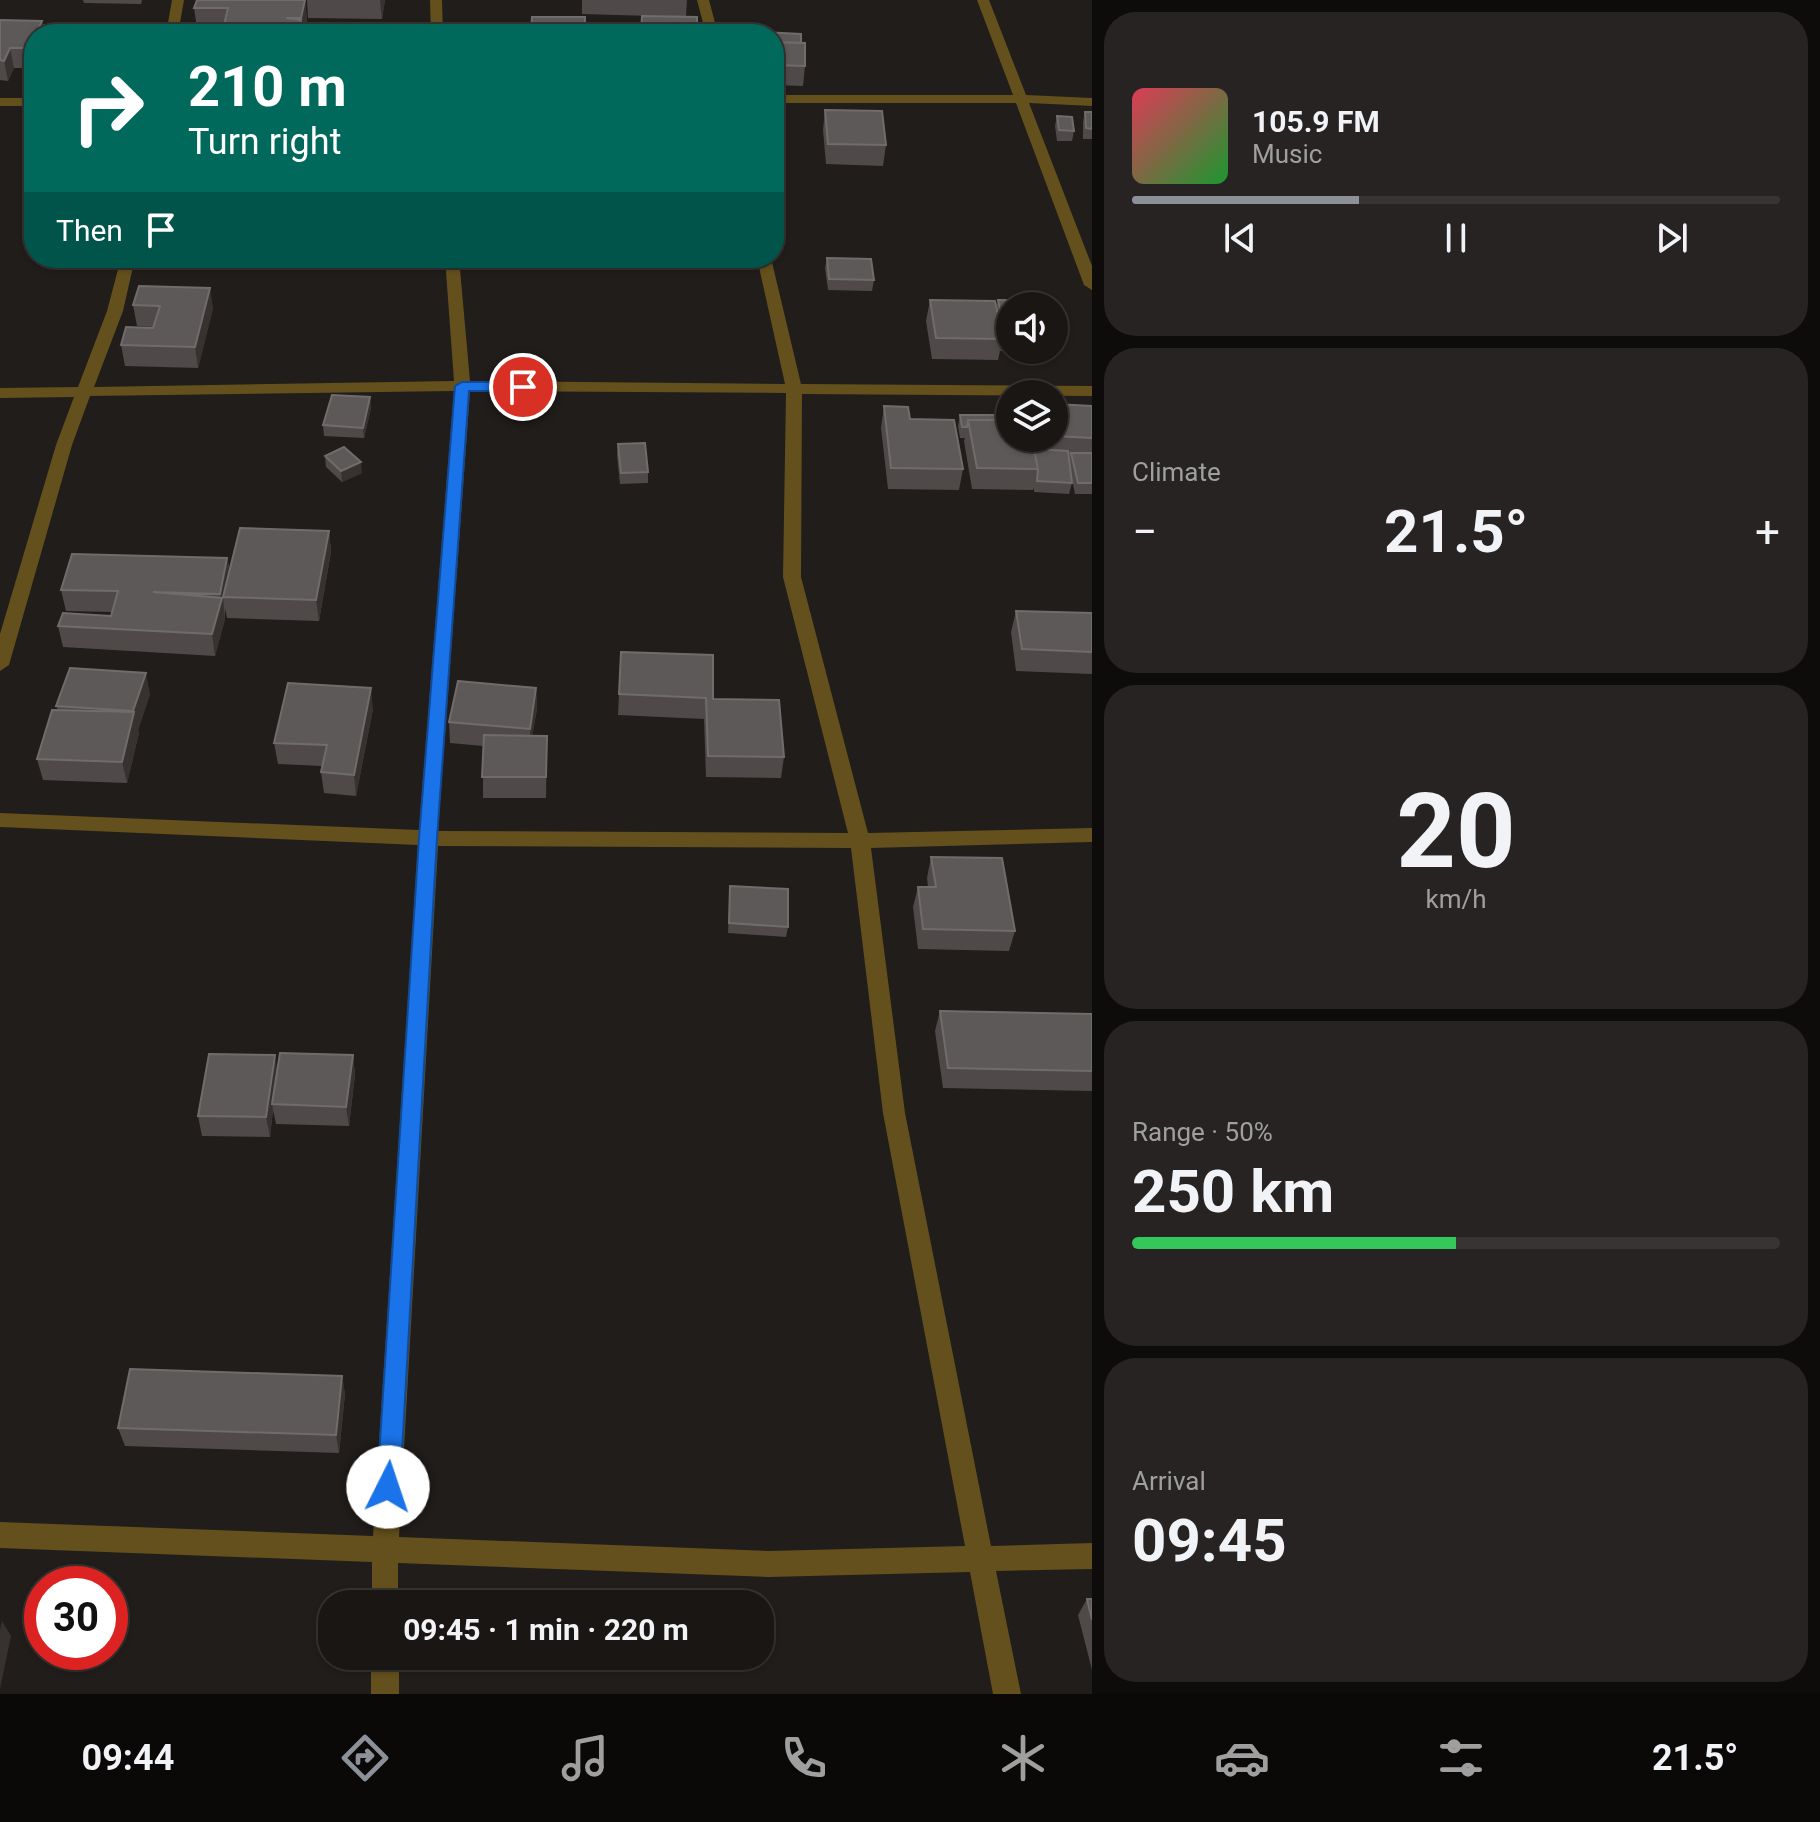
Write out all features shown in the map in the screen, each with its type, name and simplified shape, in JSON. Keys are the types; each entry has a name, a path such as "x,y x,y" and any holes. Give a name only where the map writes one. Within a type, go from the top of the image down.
{"street":[{"path":"174,24 178,0"},
{"path":"436,0 437,24"},
{"path":"703,0 709,24"},
{"path":"983,0 1092,285"},
{"path":"784,99 1092,102"},
{"path":"0,102 24,102"},
{"path":"0,665 64,445 115,311 126,268"},
{"path":"385,1590 428,838 462,386 453,268"},
{"path":"766,268 794,388 792,577 860,841 894,1113 1007,1694"},
{"path":"0,393 462,386 1092,391"},
{"path":"0,820 428,838 860,841 1092,835"},
{"path":"0,1535 769,1564 1092,1556"},
{"path":"385,1670 385,1694"}],"building":[{"path":"197,0 305,0 301,18 286,18 301,20 300,24 224,24 228,8 194,8"},
{"path":"642,16 697,17 697,24 642,24"},
{"path":"532,17 585,17 585,24 532,24"},
{"path":"0,20 42,21 41,24 24,24 24,48 10,48 4,61 0,60"},
{"path":"784,33 801,34 801,43 784,42"},
{"path":"784,42 805,43 805,66 784,65"},
{"path":"825,110 882,111 886,145 828,144"},
{"path":"1085,112 1092,112 1092,129 1086,128"},
{"path":"1057,116 1072,117 1074,131 1059,130"},
{"path":"827,258 871,259 874,280 829,279"},
{"path":"139,286 210,288 195,347 121,345 126,327 153,328 160,306 133,305"},
{"path":"930,300 995,301 996,339 936,338"},
{"path":"332,395 370,397 363,428 323,425"},
{"path":"1068,405 1092,406 1092,438 1068,437"},
{"path":"884,406 908,407 910,419 954,420 963,469 891,468"},
{"path":"960,415 996,415 996,420 968,420 967,427 962,427"},
{"path":"968,420 996,420 996,452 1035,452 1038,469 977,468"},
{"path":"645,443 648,472 621,473 618,444"},
{"path":"344,447 361,462 341,471 325,456"},
{"path":"1068,451 1072,483 1037,481 1035,452"},
{"path":"1071,453 1092,453 1092,483 1078,483"},
{"path":"240,528 329,531 316,600 223,597"},
{"path":"72,554 227,558 220,594 153,592 222,598 212,634 58,626 63,613 111,616 118,591 61,590"},
{"path":"1016,611 1092,613 1092,652 1022,649"},
{"path":"621,652 713,655 713,699 779,700 784,757 708,756 706,698 619,694"},
{"path":"70,668 146,673 133,711 56,706"},
{"path":"458,681 536,688 530,729 449,722"},
{"path":"288,683 371,688 354,775 321,772 327,745 274,743"},
{"path":"52,710 134,712 122,762 37,759"},
{"path":"484,735 547,736 546,777 482,777"},
{"path":"931,857 1002,858 1015,931 923,929 918,887 936,887"},
{"path":"730,886 788,889 788,927 729,923"},
{"path":"940,1011 1092,1014 1092,1071 948,1068"},
{"path":"280,1053 353,1055 346,1107 272,1104"},
{"path":"209,1054 275,1055 266,1117 198,1116"},
{"path":"130,1369 342,1376 336,1435 118,1428"},
{"path":"1087,1599 1092,1599 1092,1620"}],"route":[{"path":"388,1487 428,838 462,386 523,387"}]}
